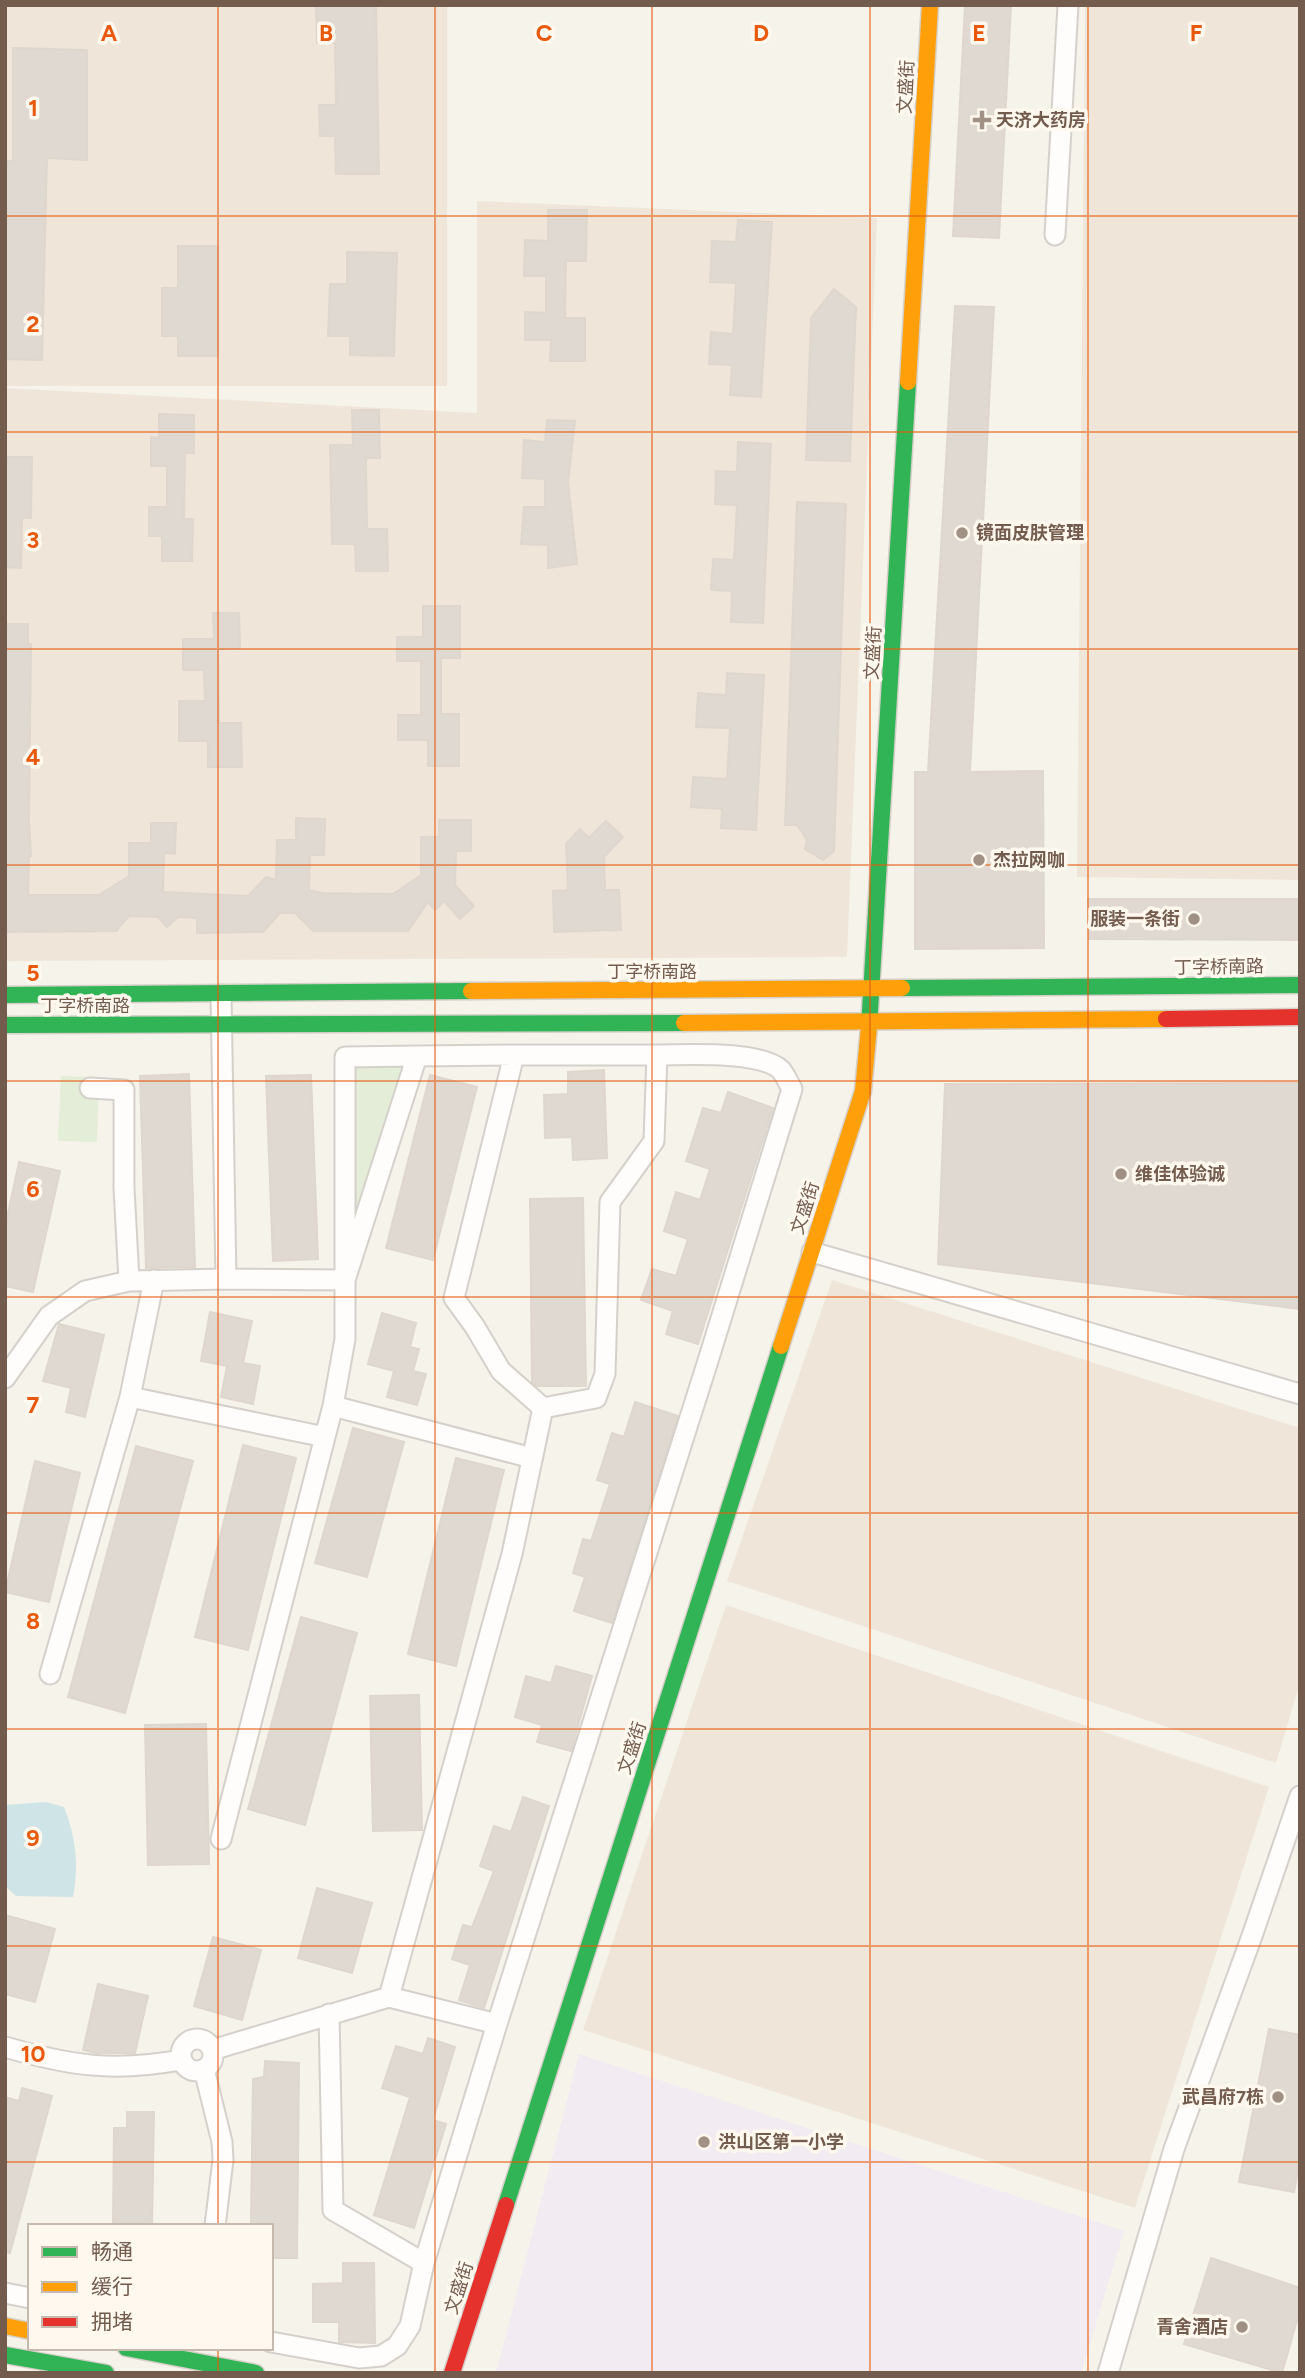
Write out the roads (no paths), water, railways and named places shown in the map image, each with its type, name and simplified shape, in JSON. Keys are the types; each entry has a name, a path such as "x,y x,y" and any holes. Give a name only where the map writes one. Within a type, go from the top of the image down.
{"main road":[{"name":"文盛街","path":"452,2373 863,1091 873,990 930,5"},
{"name":"丁字桥南路","path":"5,995 1300,985"},
{"name":"丁字桥南路","path":"5,1025 870,1022 1300,1017"},
{"path":"5,2326 28,2331"},
{"path":"136,2350 256,2373"},
{"path":"5,2355 106,2373"}],"street":[{"path":"1055,235 1068,5"},
{"path":"221,995 226,1279"},
{"path":"514,1055 454,1298 501,1371 543,1408"},
{"path":"543,1408 596,1398 605,1374 610,1202 654,1141 656,1055"},
{"path":"345,1280 418,1056"},
{"path":"221,1839 333,1406 345,1339 345,1057 740,1056 762,1061 780,1070 792,1089 497,2024 424,2263 410,2326 397,2346 381,2356 359,2358 273,2342"},
{"path":"90,1088 124,1090 124,1188 129,1280"},
{"path":"812,1252 1300,1394"},
{"path":"5,1377 49,1316 85,1291 129,1280 345,1280"},
{"path":"50,1674 130,1397 154,1280"},
{"path":"130,1397 325,1437"},
{"path":"333,1406 532,1458"},
{"path":"389,1997 512,1554 543,1408"},
{"path":"1108,2373 1174,2149 1300,1796"},
{"path":"212,2049 389,1997 497,2024"},
{"path":"329,2014 333,2210 424,2263"},
{"path":"200,2040 212,2049 212,2060 204,2069 191,2070 181,2060 182,2049 189,2041 200,2040"},
{"path":"5,2047 85,2066 143,2065 181,2060"},
{"path":"204,2069 222,2142 223,2160 215,2224"},
{"path":"5,2293 28,2298"}],"place":[{"name":"天济大药房","path":"982,120"},
{"name":"镜面皮肤管理","path":"962,533"},
{"name":"杰拉网咖","path":"979,860"},
{"name":"服装一条街","path":"1194,919"},
{"name":"维佳体验诚","path":"1121,1174"},
{"name":"武昌府7栋","path":"1278,2097"},
{"name":"洪山区第一小学","path":"704,2142"},
{"name":"青舍酒店","path":"1242,2327"}]}
